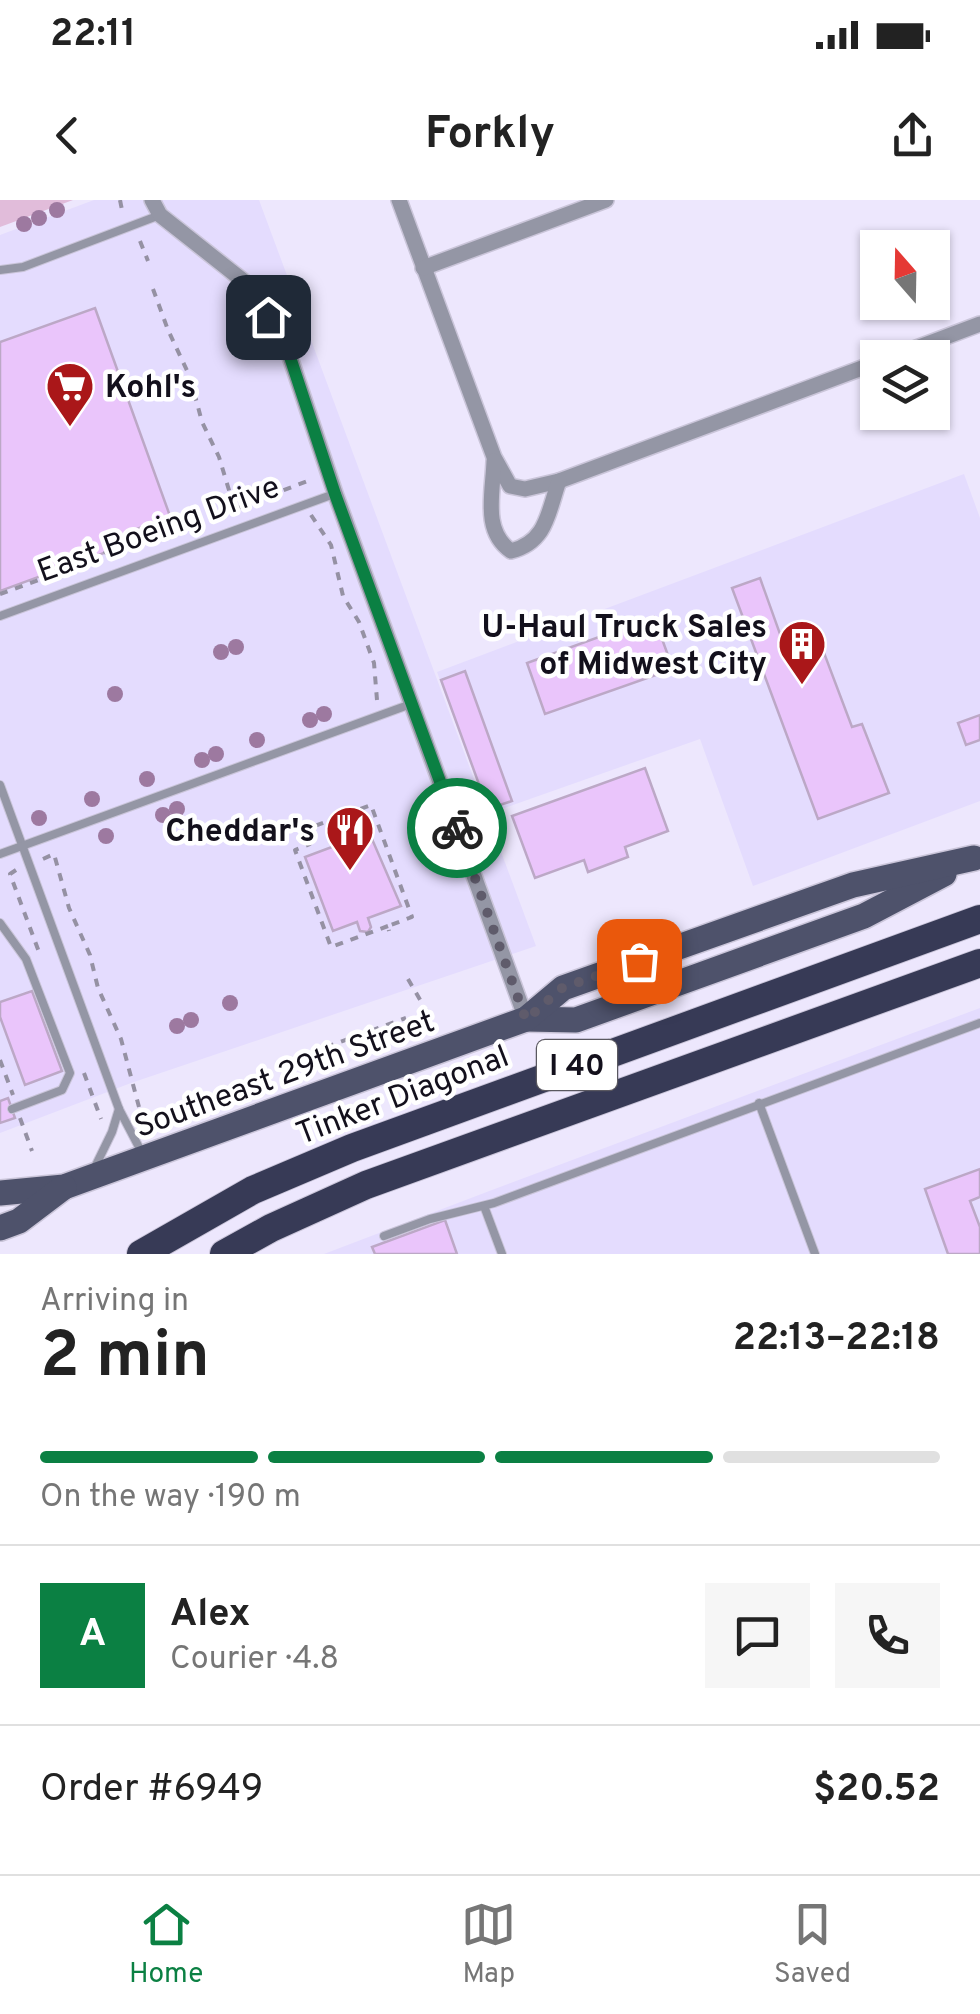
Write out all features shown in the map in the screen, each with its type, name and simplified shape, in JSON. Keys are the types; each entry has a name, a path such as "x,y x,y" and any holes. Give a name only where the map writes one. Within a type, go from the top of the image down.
{"highway":[{"name":"Tinker Diagonal","path":"141,1254 253,1190 352,1148 980,918"},
{"name":"I 40","path":"224,1254 270,1228 366,1185 980,963"},
{"path":"125,1254 181,1229"}],"main road":[{"name":"Southeast 29th Street","path":"0,1192 64,1188 526,1020 576,1020 864,916 977,857"},
{"name":"Southeast 29th Street","path":"0,1228 19,1221 64,1188"}],"street":[{"path":"152,200 160,215 246,284 290,357 335,494 526,1020"},
{"path":"399,200 494,457 510,486 524,489 559,480 860,369"},
{"path":"423,268 606,200"},
{"path":"938,340 980,324"},
{"path":"494,457 492,526 498,543 511,552 530,547 542,532 559,480"}],"lane":[{"path":"0,270 24,268 160,215"},
{"name":"East Boeing Drive","path":"0,616 335,494"},
{"path":"0,854 411,704"},
{"path":"0,784 119,1109 144,1158"},
{"path":"0,923 26,959 70,1073 62,1090 12,1109"},
{"path":"384,1236 484,1206 980,1023"},
{"path":"759,1103 815,1254"},
{"path":"89,1179 119,1109"},
{"path":"484,1206 502,1254"}],"path":[{"path":"120,200 122,215"},
{"path":"140,240 148,261"},
{"path":"153,288 190,377 202,422 219,457 235,510"},
{"path":"0,594 97,558 116,545 190,519 212,518 310,480"},
{"path":"310,515 331,545 343,596 359,622 374,663 377,700"},
{"path":"371,805 412,917 388,928 332,947 295,850 310,844 304,830 371,805"},
{"path":"408,979 426,1010"},
{"path":"326,1047 406,1018"}],"shaded area":[{"path":"0,200 73,200 0,227"},
{"path":"94,200 259,200 536,946 131,1083 0,1133 0,235"},
{"path":"964,474 980,518 980,801 753,886 700,739 490,813 437,672"},
{"path":"980,1008 980,1254 324,1254 492,1190"}],"building":[{"name":"Kohl's","path":"95,308 170,516 124,534 104,553 0,591 0,342"},
{"name":"U-Haul Truck Sales of Midwest City","path":"760,578 785,648 818,637 852,727 862,724 889,793 818,819 732,588"},
{"path":"654,617 673,669 545,714 527,663"},
{"path":"465,671 512,801 488,809 441,680"},
{"path":"980,715 980,740 966,745 958,723"},
{"path":"645,768 668,831 625,847 628,857 588,872 584,860 535,878 512,816"},
{"name":"Cheddar's","path":"362,816 401,906 368,918 368,932 360,931 357,922 333,931 305,857 348,841 341,824"},
{"path":"32,991 62,1071 25,1085 0,1017 0,1002"},
{"path":"8,1098 15,1118 0,1123 0,1101"},
{"path":"980,1169 980,1197 970,1201 980,1227 980,1254 948,1254 925,1189"},
{"path":"445,1220 457,1254 375,1254 372,1247"}],"way so far":[{"path":"457,828 526,1020 562,988 639,961"}],"place":[{"name":"Kohl's","path":"70,428"},
{"name":"U-Haul Truck Sales of Midwest City","path":"802,686"},
{"name":"Cheddar's","path":"350,872"}],"route":[{"path":"268,317 290,357 335,494 457,828"}]}
